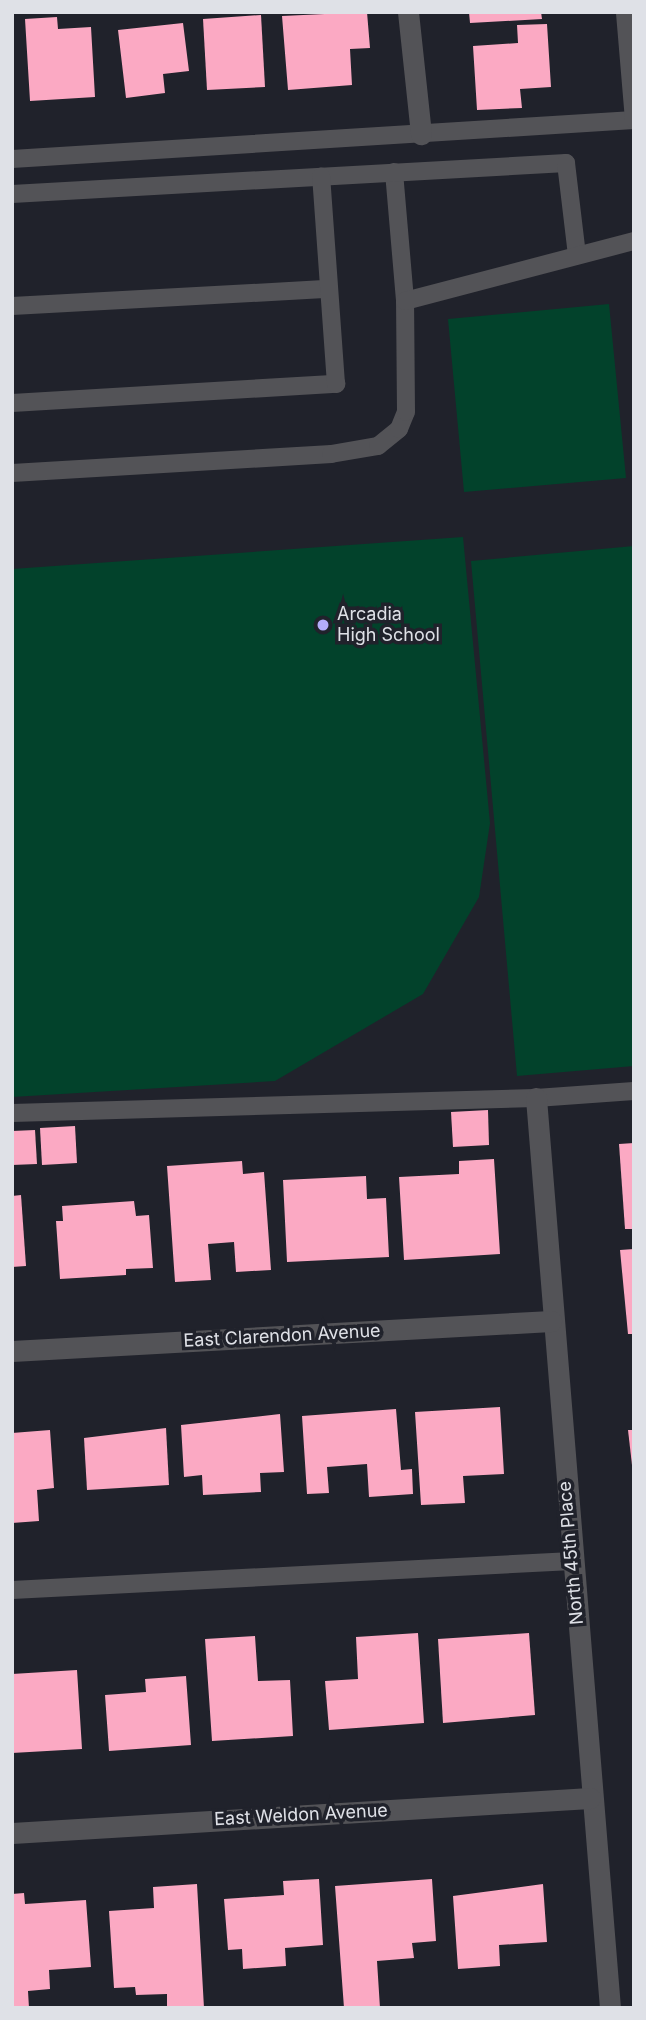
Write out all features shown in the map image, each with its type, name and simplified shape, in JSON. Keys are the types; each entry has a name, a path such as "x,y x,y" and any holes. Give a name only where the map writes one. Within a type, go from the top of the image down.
{"street":[{"path":"408,12 421,134"},
{"name":"North 45th Place","path":"536,1098 551,1321 610,2008"},
{"name":"East Clarendon Avenue","path":"12,1351 551,1321"},
{"name":"East Weldon Avenue","path":"12,1833 590,1798"}],"lane":[{"path":"12,159 634,120 625,12"},
{"path":"12,194 566,163 577,256"},
{"path":"12,473 331,454 378,446 399,429 406,412 405,301 394,172"},
{"path":"12,403 336,384 321,177"},
{"path":"405,301 634,241"},
{"path":"12,306 329,289"},
{"path":"12,1114 536,1098 634,1091"},
{"path":"12,1590 572,1561"}],"green space":[{"path":"609,304 626,478 464,492 448,319"},
{"path":"463,537 490,823 479,897 423,994 275,1081 12,1097 12,569"},
{"path":"634,546 634,1066 517,1076 471,561"}],"building":[{"path":"367,12 370,48 350,49 352,85 288,90 282,16"},
{"path":"469,12 541,12 542,19 470,23"},
{"path":"261,15 265,87 207,90 203,19"},
{"path":"57,17 58,29 91,27 95,97 30,101 25,19"},
{"path":"183,23 189,71 163,74 165,93 126,98 118,30"},
{"path":"547,24 551,87 520,89 522,108 477,110 473,46 518,43 517,25"},
{"path":"488,1110 489,1145 453,1147 451,1112"},
{"path":"75,1126 77,1163 42,1165 40,1128"},
{"path":"35,1130 37,1164 12,1165 12,1131"},
{"path":"634,1143 634,1229 625,1229 619,1144"},
{"path":"494,1159 500,1254 404,1260 399,1177 459,1174 459,1161"},
{"path":"242,1161 243,1174 264,1172 271,1270 236,1272 234,1242 208,1244 211,1280 175,1282 167,1166"},
{"path":"366,1176 367,1199 386,1198 389,1257 287,1262 283,1180"},
{"path":"21,1195 26,1266 12,1267 12,1196"},
{"path":"134,1201 136,1216 149,1215 153,1268 126,1269 126,1275 60,1279 56,1221 63,1221 62,1206"},
{"path":"634,1249 634,1334 628,1334 620,1250"},
{"path":"500,1407 504,1474 463,1476 465,1503 421,1505 415,1412"},
{"path":"396,1409 401,1470 412,1469 413,1494 369,1497 367,1464 327,1467 329,1493 307,1494 302,1416"},
{"path":"280,1414 284,1472 260,1473 261,1492 203,1495 202,1475 184,1477 181,1425"},
{"path":"166,1428 169,1485 87,1490 84,1438"},
{"path":"50,1430 54,1488 37,1490 39,1521 12,1523 12,1433"},
{"path":"628,1430 634,1430 634,1465 632,1465"},
{"path":"418,1633 424,1723 329,1730 325,1681 358,1679 356,1637"},
{"path":"529,1633 535,1715 443,1723 438,1639"},
{"path":"255,1636 258,1681 290,1680 293,1736 212,1741 205,1639"},
{"path":"77,1670 82,1749 12,1753 12,1674"},
{"path":"186,1676 191,1745 109,1751 105,1695 146,1692 145,1679"},
{"path":"319,1879 323,1945 285,1948 286,1966 243,1969 242,1949 228,1950 224,1899 284,1895 283,1881"},
{"path":"432,1879 436,1941 412,1943 414,1958 377,1961 380,2008 344,2008 335,1886"},
{"path":"197,1884 204,2008 167,2008 167,1994 136,1995 135,1987 114,1988 109,1911 154,1908 153,1887"},
{"path":"543,1884 547,1942 499,1945 500,1966 458,1969 453,1896"},
{"path":"24,1893 25,1904 86,1900 91,1967 49,1970 50,1989 28,1991 29,2008 12,2008 12,1894"}],"place":[{"name":"Arcadia High School","path":"323,625"}]}
